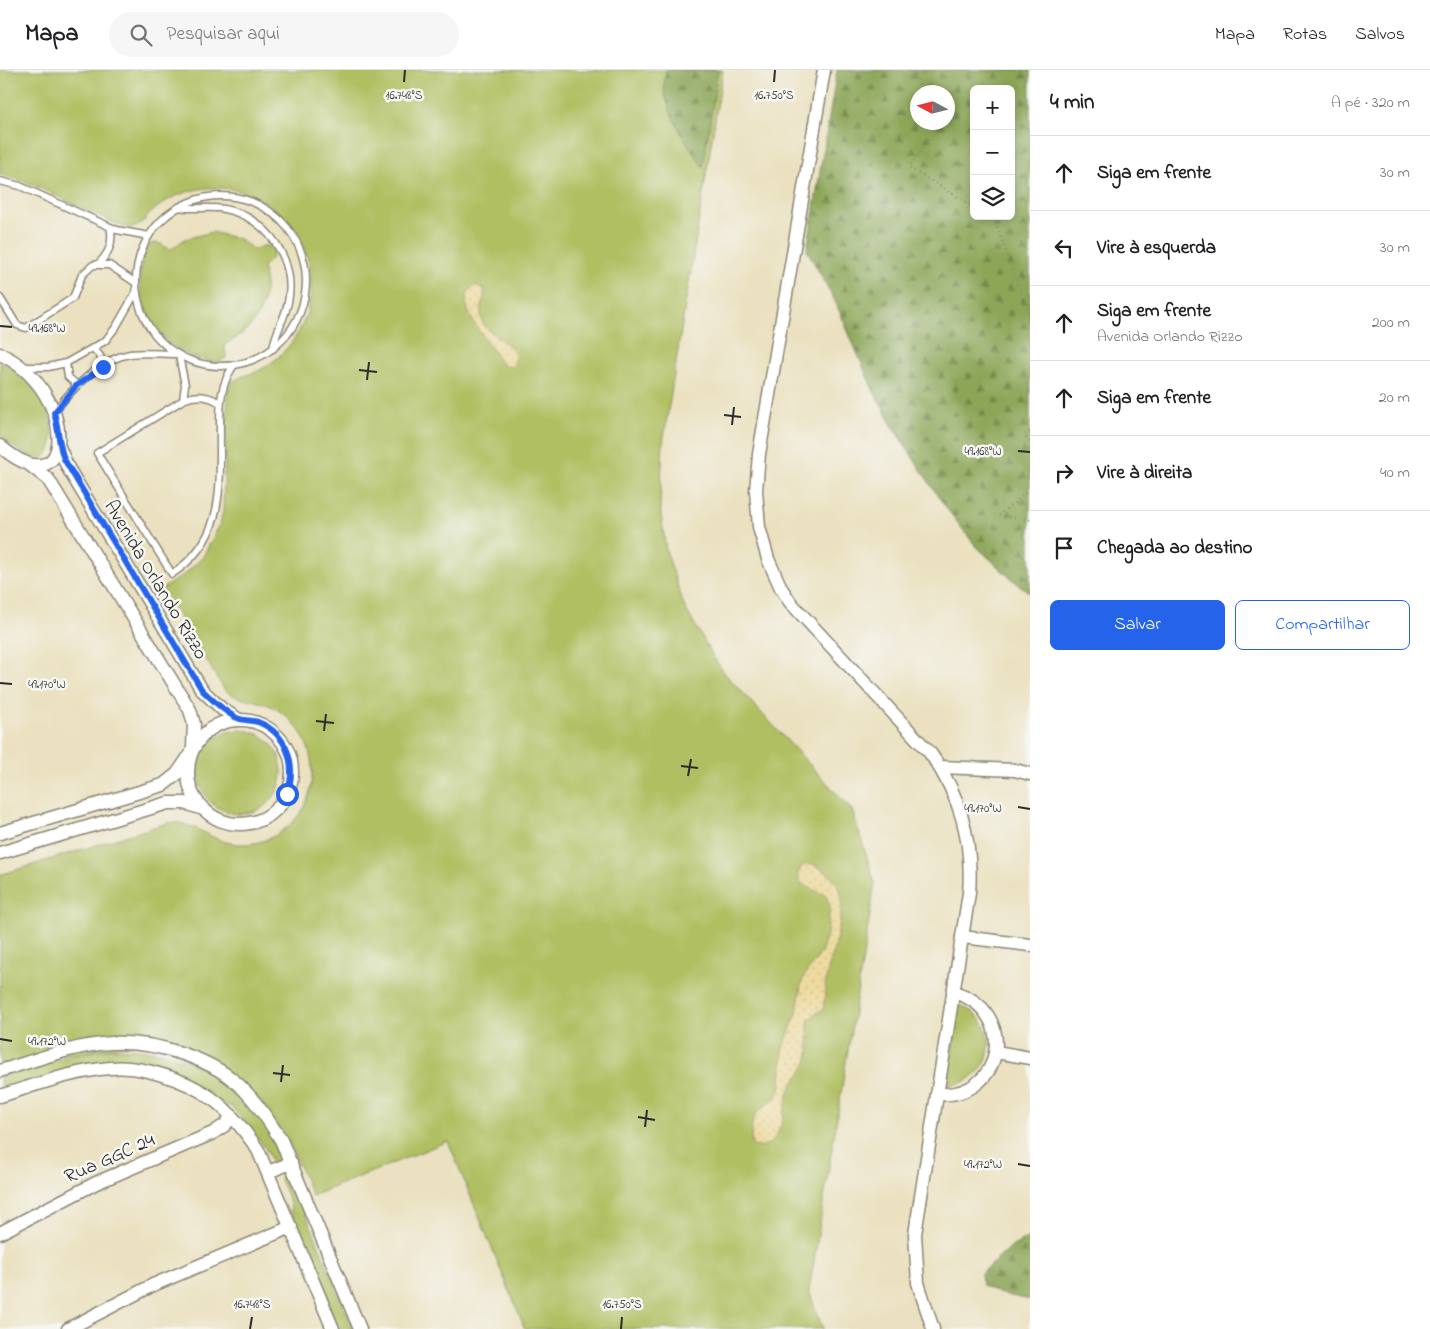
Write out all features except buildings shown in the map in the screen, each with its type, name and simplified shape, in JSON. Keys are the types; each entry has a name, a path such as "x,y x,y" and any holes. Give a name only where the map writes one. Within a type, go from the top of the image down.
{"street":[{"path":"824,70 759,454 756,490 759,527 768,558 790,602 919,740 940,767 962,812 969,844 970,877 962,937 915,1234 914,1250 918,1284 933,1329"},
{"name":"Avenida Orlando Rizzo","path":"0,354 22,366 42,387 54,413 59,430 59,447 68,468 202,690 222,709 238,719"},
{"name":"Avenida Orlando Rizzo","path":"0,446 48,479 190,710 194,724 191,752"},
{"path":"30,465 40,465 50,461 59,447"},
{"path":"0,833 162,785 177,774 191,752 212,727 238,719 264,725 285,745 292,763 287,794 275,810 258,821 228,823 185,803 168,803 0,853"},
{"path":"191,752 187,775 189,785 203,810"},
{"path":"940,767 1015,770 1030,774"},
{"path":"962,937 1030,945"},
{"path":"937,1094 955,1094 971,1088 990,1069 996,1052 996,1034 984,1010 970,998 953,992"},
{"path":"0,1070 75,1049 111,1044 149,1045 187,1056 220,1071 244,1089 264,1112 291,1163 360,1329"},
{"path":"996,1052 1030,1058"},
{"path":"0,1096 81,1072 112,1068 143,1069 181,1080 203,1090 232,1116 258,1150 333,1329"},
{"name":"Rua GGC 24","path":"0,1233 96,1183 213,1133 225,1125 232,1116"},
{"path":"268,1172 291,1163"},
{"path":"68,1329 153,1285 291,1227"}],"lane":[{"path":"0,181 20,186 110,227 149,236"},
{"path":"212,196 236,197 248,200 279,219 294,238 306,272 304,296 297,320 286,336 273,349 251,361 234,366 202,365 178,355 152,331 141,310 136,292 138,263 149,236 160,221 179,207 212,196"},
{"path":"179,207 193,210 215,208 236,212 264,229 278,246 287,267 290,290 285,314 275,334 273,349"},
{"path":"98,264 110,248 112,238 110,227"},
{"path":"0,298 17,325 29,328 73,298 82,275 89,267 98,264 114,267 136,283"},
{"path":"22,366 48,367 66,363 93,348 111,334 136,292"},
{"path":"93,348 100,356 103,367"},
{"path":"54,413 77,385 103,367 127,355 178,355"},
{"path":"178,355 185,385 183,400"},
{"path":"66,363 68,377 77,385"},
{"path":"220,403 211,398 200,396 183,400 97,453 172,574 198,551 216,516 219,490 220,403 222,388 234,366"}],"path":[{"path":"914,70 919,85"},
{"path":"936,130 909,167 970,205"},
{"path":"994,220 1030,317"},
{"path":"1030,432 1024,434 1030,443"},
{"path":"1030,490 999,515 1030,520"}],"green space":[{"path":"0,70 723,70 663,443 660,507 666,550 684,606 725,674 852,810 875,883 809,1291 823,1329 525,1329 448,1141 312,1196 290,1144 261,1101 155,1041 0,1065 0,875 167,823 187,825 222,841 243,844 260,842 276,835 290,825 301,812 308,797 312,781 312,765 309,750 302,735 281,712 266,704 234,696 224,689 162,589 185,574 203,557 220,524 223,511 228,388 234,381 260,370 279,357 293,340 305,319 310,302 311,275 300,239 289,223 275,209 259,199 242,192 223,188 204,188 184,193 152,212 140,225 130,228 117,224 27,182 0,175"},
{"path":"666,70 718,70 703,167 671,114 664,91"},
{"path":"837,70 1030,70 1030,593 1009,577 974,544 944,505 894,429 873,390 835,301 807,250"},
{"path":"212,232 239,239 254,250 267,246 271,247 274,252 269,261 263,266 265,290 263,302 254,322 236,338 225,344 226,358 218,362 186,354 174,347 160,334 147,313 143,302 140,279 144,255 151,244 160,244 170,250 185,239"},
{"path":"0,362 30,384 44,405 52,429 52,441 49,451 44,457 29,456 12,446 0,435"},
{"path":"232,730 248,730 264,737 275,748 282,764 279,788 270,802 264,807 248,814 232,814 216,807 205,796 198,780 198,764 205,748 216,737"},
{"path":"959,1005 974,1013 983,1024 988,1037 989,1051 984,1063 976,1074 963,1082 947,1085"},
{"path":"105,1049 136,1049 174,1056 193,1063 228,1084 256,1111 267,1127 279,1159 277,1163 273,1163 264,1146 232,1107 139,1065 0,1092 0,1076 74,1055"},
{"path":"282,1175 286,1176 296,1200 303,1207 353,1329 338,1329 292,1218 290,1203 280,1179"},
{"path":"1030,1236 1030,1300 1001,1294 982,1285 981,1273 1013,1246"}],"sand":[{"path":"476,285 485,290 481,314 484,325 514,352 513,367 502,365 469,313 466,302 468,292"},
{"path":"812,864 825,871 838,885 841,898 840,919 825,985 823,1009 808,1021 808,1060 790,1089 776,1136 771,1142 763,1146 753,1146 751,1142 752,1123 756,1114 778,1095 781,1086 783,1048 797,1013 801,985 804,976 821,953 827,934 830,905 826,896 800,883 798,873 803,865"}],"route":[{"path":"103,367 77,385 54,413 59,430 59,447 64,459 202,690 222,709 238,719 256,721 272,730 285,745 292,763 292,774 287,794"}]}
